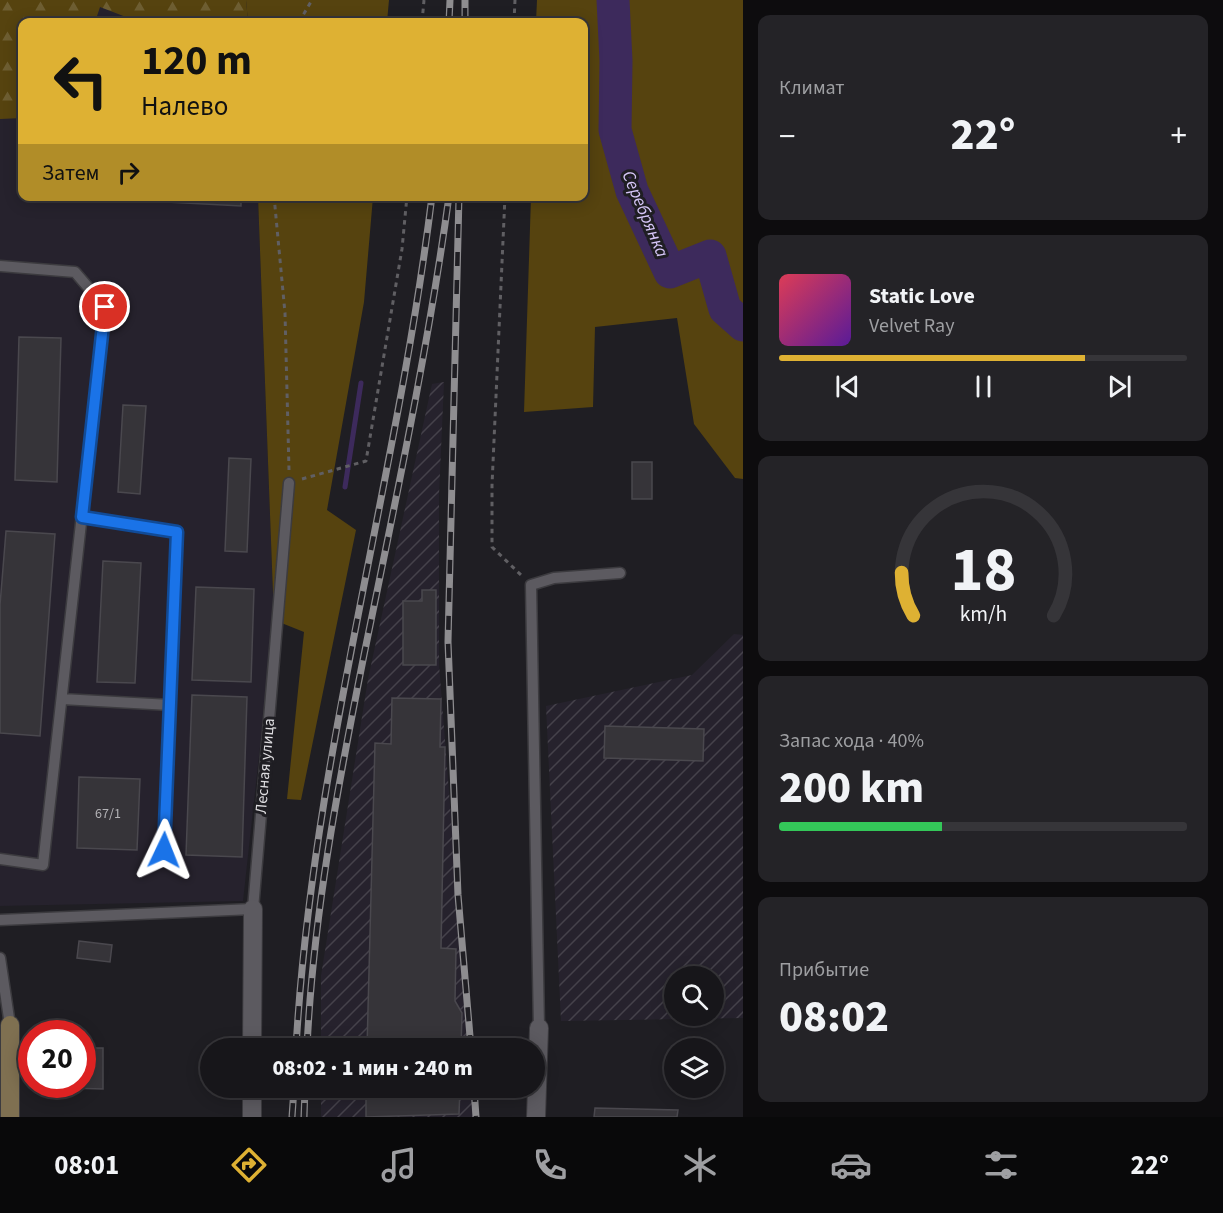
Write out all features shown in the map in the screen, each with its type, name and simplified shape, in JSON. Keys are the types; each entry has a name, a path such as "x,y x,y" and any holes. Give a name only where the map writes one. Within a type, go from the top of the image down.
{"street":[{"name":"Лесная улица","path":"252,1038 253,909"},
{"path":"5,1021 10,1117"},
{"path":"536,1117 539,1028"},
{"path":"252,1098 252,1117"}],"lane":[{"path":"0,266 75,272 105,307 44,865 0,860"},
{"name":"Лесная улица","path":"253,909 289,483"},
{"path":"82,517 177,532 164,850"},
{"path":"539,1028 531,585 554,578 620,573"},
{"path":"62,699 170,705"},
{"path":"0,920 253,909"},
{"path":"0,958 5,1021"}],"path":[{"path":"301,18 312,0"},
{"path":"422,18 424,0"},
{"path":"513,18 514,0"},
{"path":"274,201 285,313 289,483 366,461 402,249 407,201"},
{"path":"506,201 492,485 492,547 531,585"}],"shaded area":[{"path":"0,0 246,0 248,18 18,18 18,201 258,201 274,620 243,901 0,906"},
{"path":"444,382 439,495 439,664 468,1038 321,1038 321,976 368,679 432,384"},
{"path":"734,634 743,635 743,1018 724,1018 724,966 664,966 664,1019 561,1021 546,706 692,675"},
{"path":"321,1098 473,1098 474,1117 321,1117"}],"green space":[{"path":"0,0 246,0 248,18 129,18 100,7 96,18 18,18 18,118 0,119"},
{"path":"246,0 389,0 387,18 248,18"},
{"path":"537,0 743,0 743,479 735,478 694,424 677,318 595,327 593,407 524,412 531,201 588,201 588,18 536,18"},
{"path":"258,201 373,201 364,302 327,510 356,530 301,800 287,799 304,632 274,620"}],"building":[{"path":"147,201 241,201 241,206"},
{"path":"19,337 61,338 57,482 15,480"},
{"path":"123,405 146,406 140,494 118,492"},
{"path":"229,458 251,459 247,552 225,551"},
{"path":"632,462 652,462 652,499 632,499"},
{"path":"6,531 55,534 40,736 0,733 0,605"},
{"path":"103,561 141,563 135,683 97,682"},
{"path":"196,587 254,589 251,682 192,680"},
{"path":"422,590 436,590 436,665 403,665 403,601 422,601"},
{"path":"192,695 247,697 242,857 186,855"},
{"path":"392,698 441,699 440,747 445,747 441,948 456,949 455,1001 462,1013 461,1038 367,1038 375,743 391,744"},
{"path":"605,726 704,729 703,761 604,758"},
{"path":"79,777 140,779 137,850 77,848"},
{"path":"79,941 112,945 110,962 77,958"},
{"path":"96,1048 103,1048 103,1089 96,1089"},
{"path":"366,1098 460,1098 459,1114 366,1117"},
{"path":"595,1108 678,1110 677,1117 594,1117"}],"waterway":[{"name":"Серебрянка","path":"613,0 616,61 615,130 632,191 670,272 710,256 725,309 743,325"},
{"path":"345,487 361,383"}],"railway":[{"path":"449,18 450,0"},
{"path":"465,0 465,18"},
{"path":"297,1038 305,940 319,834 417,303 431,201"},
{"path":"308,1038 315,949 336,802 421,369 448,201"},
{"path":"459,201 448,642 458,895 470,1038"},
{"path":"292,1117 293,1098"},
{"path":"304,1117 305,1098"},
{"path":"475,1098 476,1117"}],"route":[{"path":"105,307 82,517 177,532 164,850"}]}
